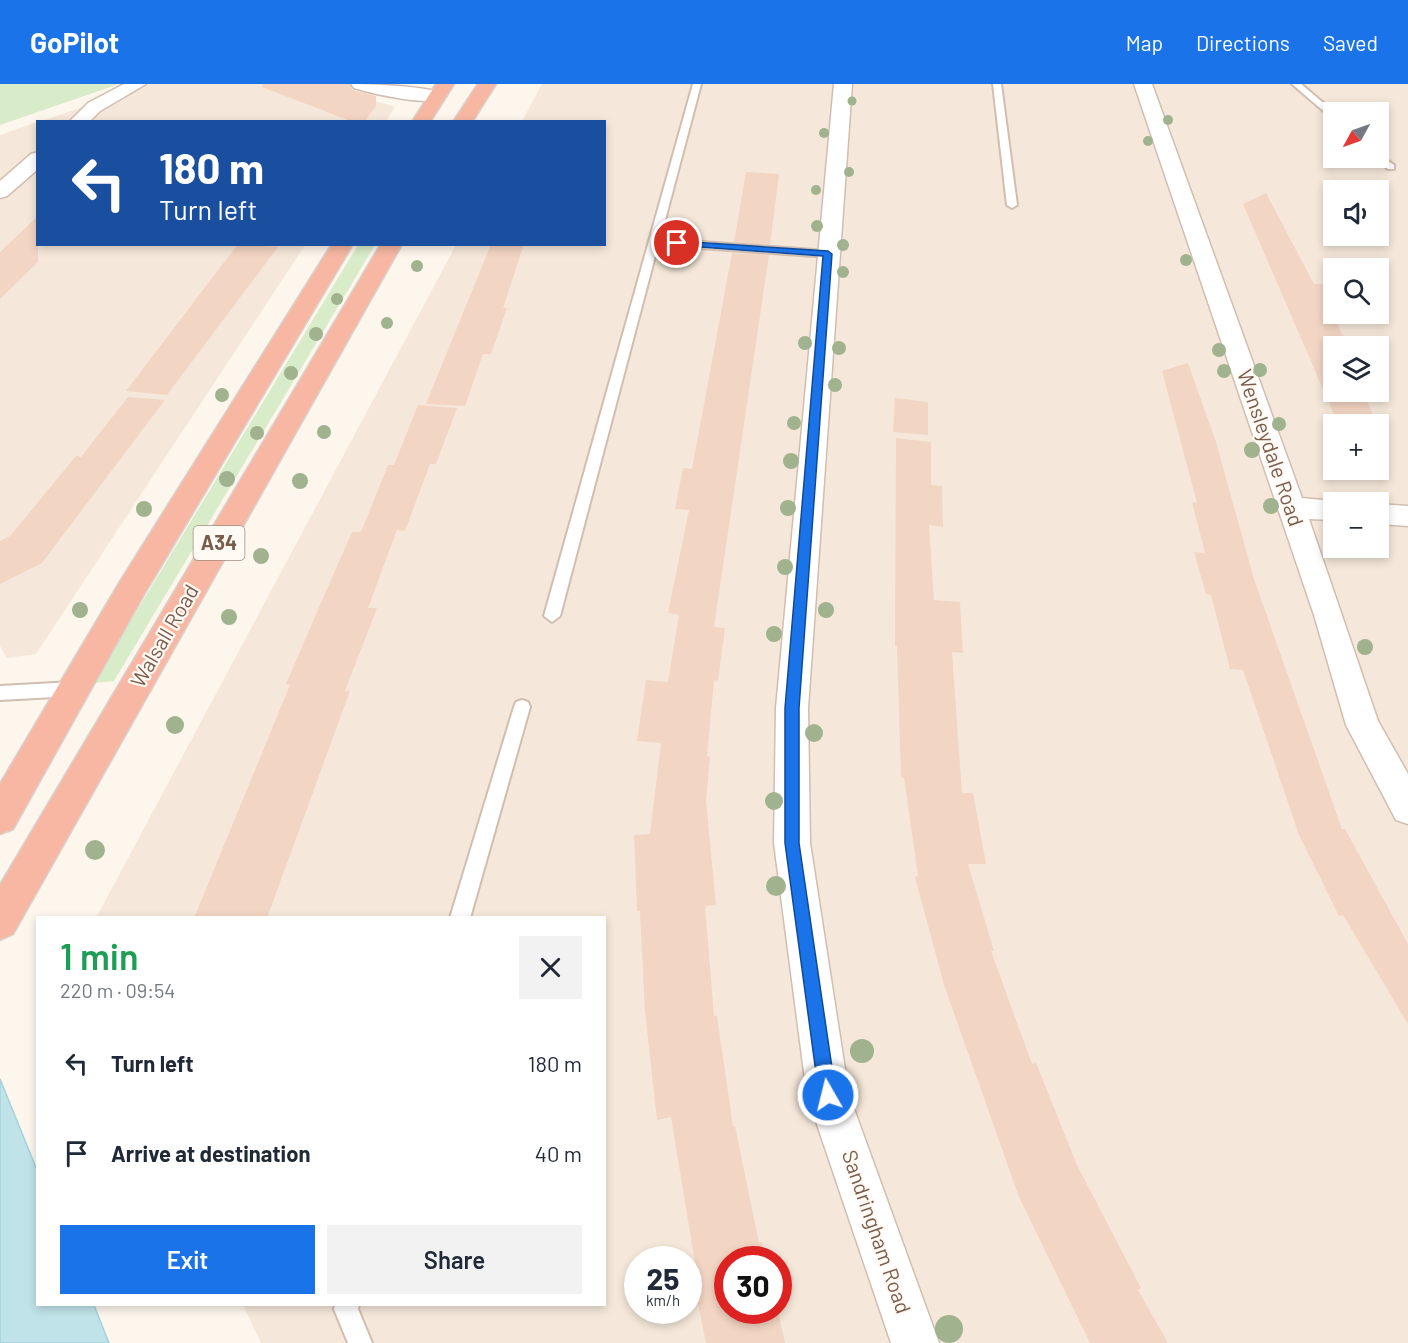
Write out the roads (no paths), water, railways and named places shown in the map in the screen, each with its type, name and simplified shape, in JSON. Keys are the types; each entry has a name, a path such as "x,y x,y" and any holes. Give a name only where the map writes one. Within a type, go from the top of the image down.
{"highway":[{"path":"463,120 487,84"},
{"path":"422,120 441,90"},
{"name":"A34","path":"0,817 138,578 342,246"},
{"name":"Walsall Road","path":"0,921 391,246"}],"street":[{"path":"80,120 94,107 137,84"},
{"path":"360,84 383,91 441,90"},
{"name":"Sandringham Road","path":"843,84 792,708 792,843 828,1095 915,1343"},
{"name":"Wensleydale Road","path":"1143,84 1329,615 1363,725 1408,808"},
{"path":"0,192 36,160"},
{"path":"1290,507 1323,509"},
{"path":"1389,515 1408,516"}],"lane":[{"path":"552,616 698,84"},
{"path":"997,84 1011,205"},
{"path":"1296,84 1323,107"},
{"path":"655,242 828,254"},
{"path":"0,693 73,689"},
{"path":"461,916 522,708"},
{"path":"347,1306 360,1343"}],"water":[{"path":"0,1079 36,1168 36,1306 94,1306 109,1343 0,1343"}]}
